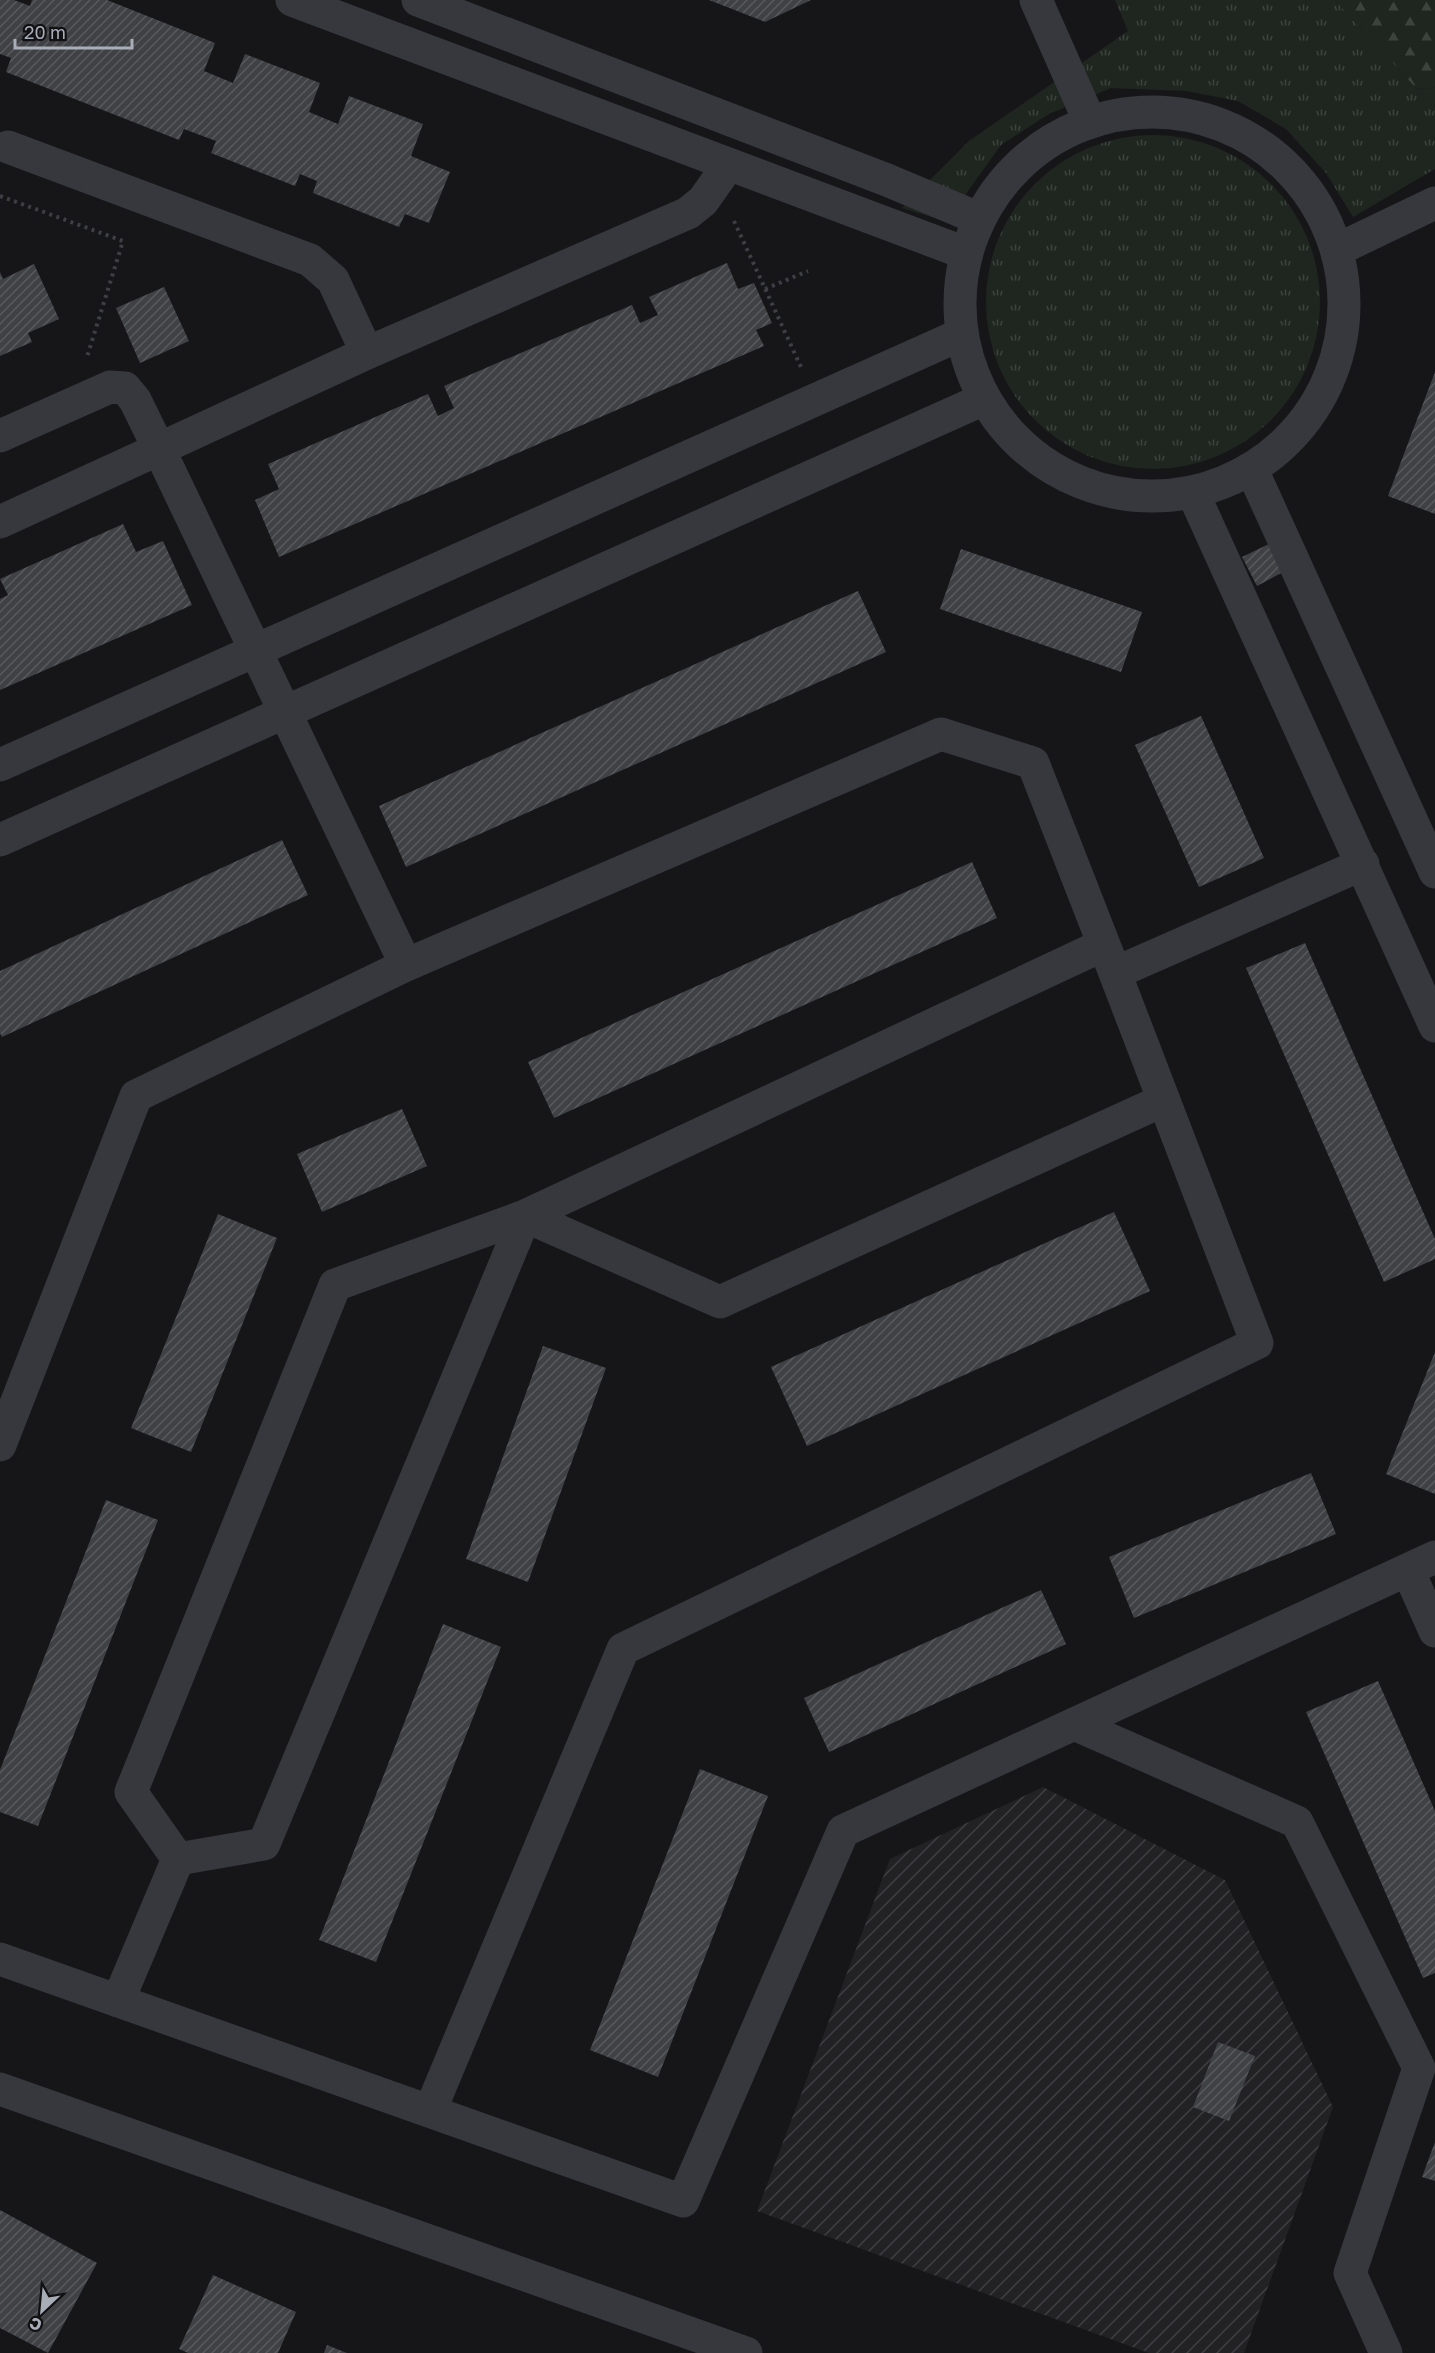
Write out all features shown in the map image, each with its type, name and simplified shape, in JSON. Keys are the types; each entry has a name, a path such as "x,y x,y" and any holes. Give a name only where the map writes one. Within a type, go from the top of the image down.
{"street":[{"path":"292,0 965,253"},
{"path":"417,0 887,180 980,219"},
{"path":"1036,0 1089,120"},
{"path":"1150,110 1212,119 1268,148 1312,193 1339,249 1346,312 1333,375 1301,429 1252,470 1193,493 1132,496 1073,481 1022,447 984,399 964,353 958,302 965,253 991,195 1034,150 1089,120 1150,110"},
{"path":"3,151 310,260 333,280 367,353"},
{"path":"0,522 367,353 688,213 696,208 729,164"},
{"path":"1339,249 1435,203"},
{"path":"0,765 963,334"},
{"path":"0,436 110,387 125,388 135,400 406,965"},
{"path":"0,840 984,399"},
{"path":"1252,470 1425,824 1435,872"},
{"path":"1193,493 1435,1026"},
{"path":"0,1445 136,1096 406,965 941,734 1033,762 1257,1343 623,1649 430,2111"},
{"path":"178,1858 132,1792 335,1285 525,1216 1109,959 1363,864"},
{"path":"525,1216 720,1302 1164,1100"},
{"path":"178,1858 264,1844 525,1216"},
{"path":"0,1959 683,2201 843,1831 1421,1563 1435,1631"},
{"path":"1074,1724 1297,1822 1414,2057 1419,2068 1350,2273 1386,2353"},
{"path":"118,2001 178,1858"},
{"path":"0,2089 746,2353"}],"path":[{"path":"710,191 726,204 816,400"},
{"path":"0,196 123,241 73,403"},
{"path":"765,289 808,271"}],"shaded area":[{"path":"1043,1787 1225,1880 1333,2107 1244,2353 1149,2353 757,2211 890,1859"}],"green space":[{"path":"1115,0 1335,0 1416,88 1435,87 1435,169 1353,217 1326,173 1286,129 1238,101 1186,91 1111,88 1049,114 1001,145 968,191 952,223 902,208 969,141 1128,31"},
{"path":"1335,0 1435,0 1435,87 1416,88"},
{"path":"1153,135 1186,138 1217,147 1246,163 1271,184 1292,209 1308,238 1317,269 1320,302 1317,335 1308,366 1292,395 1271,420 1246,441 1217,457 1186,466 1153,469 1120,466 1089,457 1060,441 1035,420 1014,395 998,366 989,335 986,302 989,269 998,238 1014,209 1035,184 1060,163 1089,147 1120,138"}],"building":[{"path":"0,0 14,0 30,6 32,0 107,0 215,43 204,71 233,83 245,54 320,83 309,112 338,124 349,96 423,124 411,156 450,172 429,223 405,214 399,227 313,193 317,181 300,174 295,186 211,153 216,141 184,129 179,140 6,72 11,58 0,54"},
{"path":"709,0 811,0 765,22"},
{"path":"727,263 738,289 754,283 772,323 756,330 764,346 279,557 255,500 279,489 268,464 428,394 438,416 454,408 444,386 632,305 640,323 658,315 649,297"},
{"path":"34,264 59,319 28,333 32,342 0,356 0,272 3,279"},
{"path":"164,287 189,341 140,363 116,308"},
{"path":"1435,372 1435,514 1388,496"},
{"path":"123,524 136,552 163,541 192,605 0,690 0,599 8,595 0,579"},
{"path":"1269,544 1283,572 1257,586 1242,557"},
{"path":"961,549 1142,612 1121,672 940,609"},
{"path":"858,591 886,652 406,867 379,806"},
{"path":"1201,716 1264,858 1199,887 1135,745"},
{"path":"282,840 308,895 2,1037 0,1033 0,971"},
{"path":"972,862 997,918 554,1118 528,1062"},
{"path":"1305,943 1435,1239 1435,1259 1384,1282 1246,968"},
{"path":"402,1109 427,1166 322,1212 297,1154"},
{"path":"1114,1212 1150,1291 807,1446 771,1367"},
{"path":"218,1214 277,1238 191,1452 131,1428"},
{"path":"543,1346 606,1368 528,1582 466,1559"},
{"path":"1435,1352 1435,1494 1386,1474"},
{"path":"1311,1473 1336,1534 1134,1618 1109,1557"},
{"path":"106,1500 158,1520 38,1826 0,1812 0,1770"},
{"path":"1041,1590 1066,1644 829,1752 804,1698"},
{"path":"443,1624 501,1647 376,1962 319,1940"},
{"path":"1378,1681 1435,1811 1435,1973 1423,1978 1306,1712"},
{"path":"700,1769 768,1796 658,2077 590,2050"},
{"path":"1218,2042 1255,2056 1229,2121 1193,2107"},
{"path":"1435,2142 1435,2181 1422,2177"},
{"path":"0,2210 97,2263 48,2353 0,2328"},
{"path":"213,2275 296,2312 278,2353 188,2353 179,2349"},
{"path":"327,2345 347,2353 324,2353"}]}
